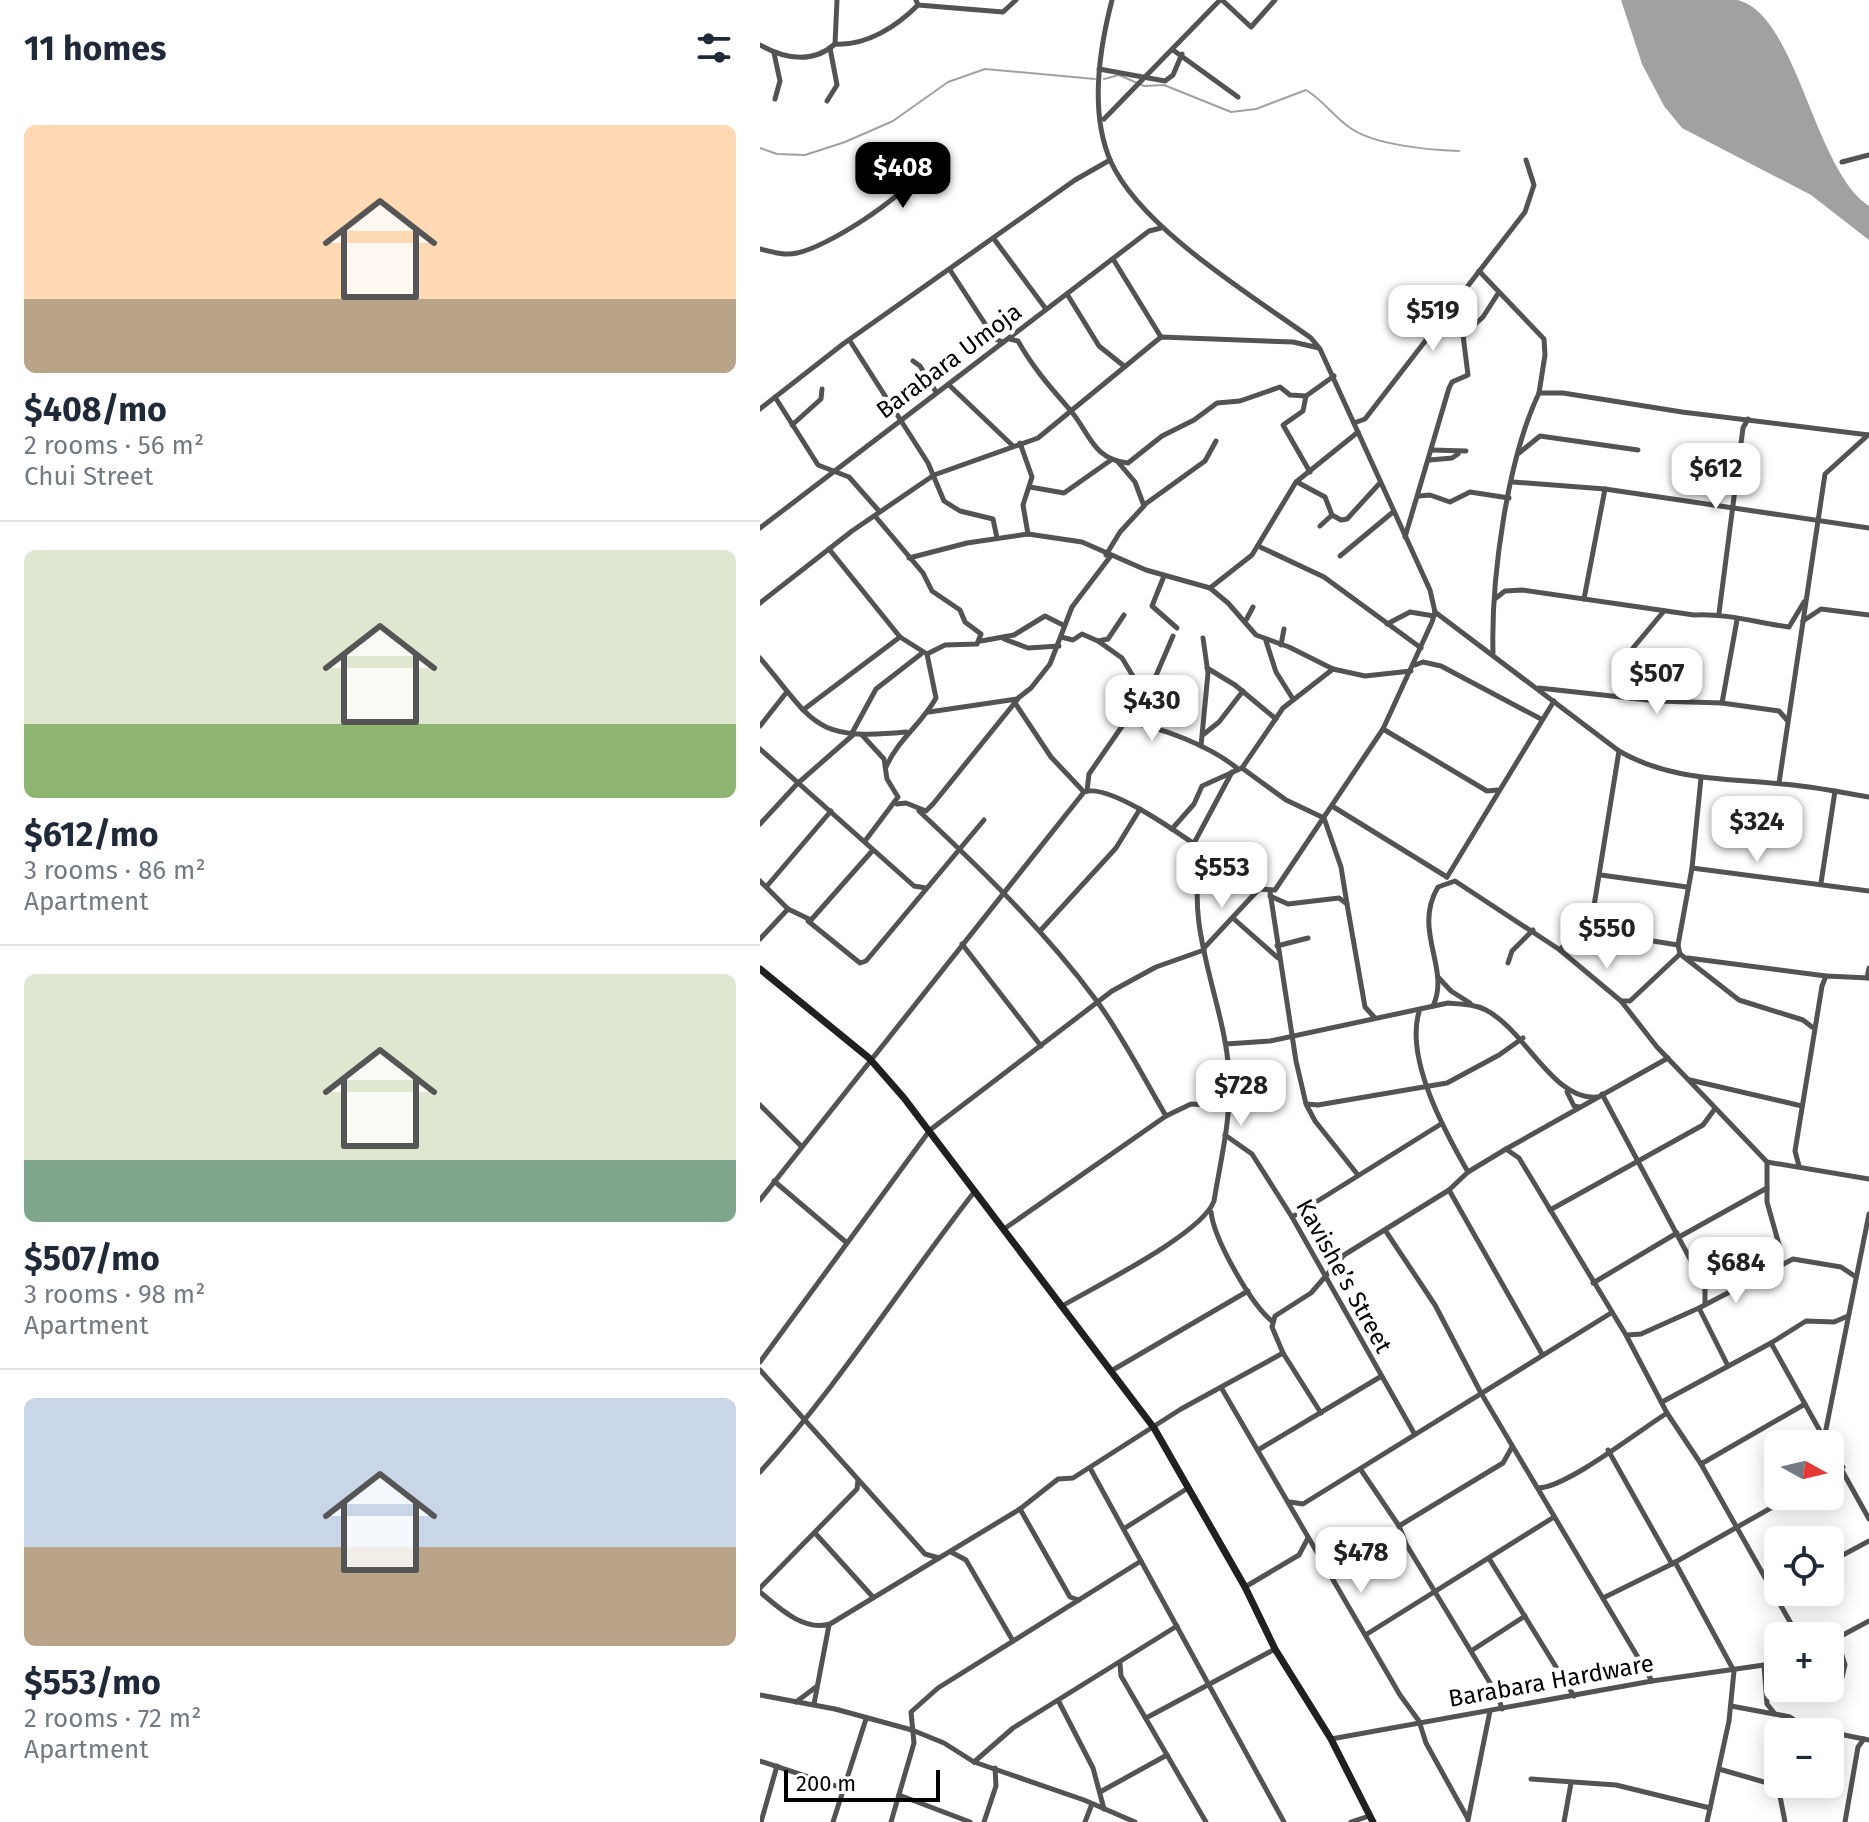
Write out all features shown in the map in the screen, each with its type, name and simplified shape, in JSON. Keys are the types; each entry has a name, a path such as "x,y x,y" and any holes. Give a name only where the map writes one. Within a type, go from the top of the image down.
{"street":[{"path":"827,101 837,85 833,46 837,0"},
{"path":"760,45 774,52 806,58 833,46 892,28 917,3 1003,12 1016,0"},
{"path":"760,1362 930,1130 1097,1001 1156,967 1204,949 1289,872 1383,729 1435,614 1430,590 1320,349 1311,338 1162,228 1135,200 1110,160 1099,69 1112,0"},
{"path":"1103,120 1221,0 1251,27 1275,0"},
{"path":"1173,50 1238,97"},
{"path":"774,52 780,81 775,99"},
{"path":"1099,69 1170,80 1182,54"},
{"path":"1842,162 1869,155"},
{"path":"760,409 1075,180 1110,160"},
{"path":"1354,423 1365,419 1519,221 1533,195 1531,167 1526,160"},
{"path":"760,249 802,252 898,196 917,173"},
{"path":"1149,231 1154,220"},
{"name":"Barabara Umoja","path":"760,528 1149,231 1162,228"},
{"path":"994,239 1046,309"},
{"path":"1113,259 1161,337"},
{"path":"950,270 995,339 1018,341"},
{"path":"1479,271 1544,339 1545,355 1539,393 1519,454 1509,498 1495,599 1493,653"},
{"path":"1405,538 1449,388 1452,382 1462,381 1468,375 1463,335 1483,317 1499,292"},
{"path":"1067,294 1099,346 1124,366"},
{"path":"1018,332 1018,341 1037,374 1072,412 1090,443 1135,482 1144,506"},
{"path":"760,603 829,549 934,475 1038,438 1161,337 1293,342 1320,349"},
{"path":"850,341 934,475 948,506 993,519 997,538"},
{"path":"913,361 920,366 936,392"},
{"path":"1030,487 1064,493 1114,461 1128,463 1162,436 1194,420 1217,403 1240,401 1280,387 1290,395 1306,396 1334,376"},
{"path":"949,385 1013,446"},
{"path":"792,425 821,399 822,389"},
{"path":"1539,393 1563,393 1869,435 1825,474 1779,783"},
{"path":"1306,396 1303,411 1283,425 1310,472"},
{"path":"775,397 818,465 849,477 932,591 960,610 965,622 981,638"},
{"path":"1719,613 1743,428 1748,419"},
{"path":"1210,588 1243,564 1258,546 1296,482 1358,432"},
{"path":"1519,454 1540,436 1638,450"},
{"path":"919,811 933,804 1050,664 1072,607 1108,556 1120,532 1144,506 1205,461 1216,441"},
{"path":"1020,443 1032,472 1023,505 1028,534"},
{"path":"1429,460 1452,458 1462,452 1432,450"},
{"path":"1296,482 1309,485 1325,497 1332,515 1341,520 1347,519 1379,484"},
{"path":"1513,482 1605,489 1869,528"},
{"path":"1584,599 1605,489"},
{"path":"1418,497 1430,495 1450,502 1470,492 1509,498"},
{"path":"1340,556 1393,512"},
{"path":"1320,526 1332,515"},
{"path":"909,558 1028,534 1082,542 1108,556 1210,588 1266,641 1333,669 1365,676 1412,668 1423,662 1441,666 1541,719"},
{"path":"1258,546 1324,577 1421,648"},
{"path":"829,549 900,637 924,654 937,690 928,712 907,732 886,767"},
{"path":"1164,576 1152,606 1177,628"},
{"path":"1495,599 1511,590 1665,611 1719,613 1737,620 1789,627 1805,601"},
{"path":"1245,622 1253,607"},
{"path":"1802,622 1822,609 1869,615"},
{"path":"1628,697 1633,648 1665,611"},
{"path":"1386,624 1410,612 1435,614 1493,653 1619,751 1661,771 1868,796 1869,786"},
{"path":"1098,641 1111,636 1124,615"},
{"path":"1003,638 1045,616 1064,626"},
{"path":"1722,703 1737,620"},
{"path":"1281,645 1284,629"},
{"path":"1478,643 1493,633"},
{"path":"1061,637 1073,640 1082,634 1098,641 1122,658 1145,696"},
{"path":"760,1200 869,1058 1085,792 1092,768 1119,726 1125,722 1127,712 1145,696 1169,652 1173,636"},
{"path":"803,710 900,637"},
{"path":"760,824 797,784 856,734 876,689 924,654 945,645 969,647 981,638 1003,638 1028,648 1059,646"},
{"path":"1201,746 1207,668 1203,638"},
{"path":"1266,641 1276,672 1293,699"},
{"path":"760,658 786,693 819,726 856,734 907,732"},
{"path":"1207,668 1243,691 1276,719"},
{"path":"1193,845 1237,770 1276,719 1293,699 1333,669"},
{"path":"1538,688 1722,703 1779,711 1788,723"},
{"path":"1204,734 1219,722 1243,691"},
{"path":"760,726 786,693"},
{"path":"928,712 1016,701"},
{"path":"1016,701 1051,757 1085,792"},
{"path":"1447,877 1554,701"},
{"path":"1125,722 1155,729 1221,754 1237,770 1286,800 1324,818 1341,867 1366,1012 1362,1021"},
{"path":"1383,729 1487,791 1492,799"},
{"path":"856,734 884,759 887,779 898,794 897,804 865,841"},
{"path":"760,749 914,886 918,897"},
{"path":"1560,950 1594,906 1619,751"},
{"path":"1172,829 1194,804 1202,786 1237,770"},
{"path":"1701,778 1692,868 1678,945 1683,956 1739,1000 1803,1020 1813,1028"},
{"path":"1085,792 1099,789 1140,809 1203,853 1288,904 1339,898 1345,894"},
{"path":"1487,791 1498,790"},
{"path":"1821,883 1835,791"},
{"path":"897,804 906,803 919,811 1005,892 1040,931 1097,1001 1166,1116"},
{"path":"1332,806 1533,930 1560,950 1621,1001 1714,1110 1767,1162 1869,1179"},
{"path":"1040,931 1116,848 1140,809"},
{"path":"767,886 831,811"},
{"path":"760,881 788,909 808,921 860,963 866,961 984,820"},
{"path":"808,921 873,850"},
{"path":"1203,853 1194,891 1226,1044 1230,1106 1210,1211 1213,1226 1248,1291 1273,1322 1283,1353 1321,1413"},
{"path":"1692,868 1869,891"},
{"path":"1433,1006 1439,993 1427,919 1438,887 1434,870"},
{"path":"1601,874 1687,887"},
{"path":"1438,887 1455,881"},
{"path":"914,886 926,888"},
{"path":"1266,893 1306,1104 1315,1121 1358,1175"},
{"path":"1339,898 1347,904"},
{"path":"760,939 788,909"},
{"path":"1234,919 1267,952 1279,958"},
{"path":"1585,921 1625,922 1653,941 1678,945"},
{"path":"1508,963 1512,951 1533,930"},
{"path":"1277,946 1308,938"},
{"path":"962,944 1041,1046"},
{"path":"1627,1010 1630,1001 1683,956 1826,976 1868,978 1869,968"},
{"path":"760,969 869,1058 930,1130 1154,1428 1245,1587 1275,1649 1331,1739 1371,1819 1351,1822"},
{"path":"1800,1167 1795,1151 1813,1028 1826,976"},
{"path":"1437,977 1451,991 1488,1011 1523,1038 1566,1091 1574,1106 1579,1106"},
{"path":"1439,993 1448,1003"},
{"path":"1621,1001 1630,1001"},
{"path":"1226,1044 1270,1041 1448,1003 1475,1006"},
{"path":"1419,1011 1416,1021 1426,1088 1441,1124 1468,1172"},
{"path":"1366,1012 1376,1018"},
{"path":"1405,1014 1416,1021"},
{"path":"1306,1104 1318,1105 1447,1083 1523,1038"},
{"path":"1273,1322 1275,1316 1311,1293 1333,1264 1449,1190 1468,1172 1668,1058"},
{"path":"1689,1079 1802,1106"},
{"path":"1566,1091 1600,1095"},
{"path":"1600,1095 1638,1159 1705,1287 1705,1304"},
{"path":"1004,1229 1166,1116 1191,1104 1230,1106"},
{"path":"760,1105 801,1146"},
{"path":"1550,1210 1703,1125 1714,1110"},
{"path":"1292,1217 1441,1124"},
{"name":"Kavishe’s Street","path":"1225,1135 1252,1154 1322,1264 1380,1377 1414,1433"},
{"path":"1223,1150 1236,1142"},
{"path":"1506,1149 1519,1158 1764,1574"},
{"path":"1767,1162 1767,1202 1780,1248 1778,1267"},
{"path":"774,1181 847,1243"},
{"path":"1593,1283 1767,1188"},
{"path":"760,1472 807,1421 925,1254 975,1190"},
{"path":"1449,1190 1542,1354"},
{"path":"1062,1306 1199,1222 1210,1211"},
{"path":"1826,1430 1869,1214"},
{"path":"1199,1222 1213,1226"},
{"path":"1385,1230 1435,1305 1481,1393 1652,1681"},
{"path":"1626,1335 1641,1334 1699,1308 1795,1259 1841,1267 1856,1277"},
{"path":"1322,1264 1333,1264"},
{"path":"1111,1371 1248,1291"},
{"path":"1699,1308 1727,1364"},
{"path":"1289,1502 1303,1504 1361,1470 1414,1433 1611,1313"},
{"path":"1662,1402 1806,1321 1834,1322 1849,1316"},
{"path":"1771,1343 1822,1430"},
{"path":"819,1627 830,1624 1020,1509 1058,1479 1073,1478 1181,1409 1283,1353"},
{"path":"760,1370 925,1554 940,1558"},
{"path":"1258,1450 1380,1377"},
{"path":"1222,1389 1419,1721 1426,1743 1468,1820"},
{"path":"1701,1464 1805,1404"},
{"path":"1538,1488 1553,1485 1667,1413"},
{"path":"1508,1459 1512,1446"},
{"path":"1608,1450 1734,1671 1731,1706 1707,1822"},
{"path":"1399,1526 1508,1459 1521,1461"},
{"path":"1090,1468 1284,1822"},
{"path":"1844,1469 1869,1519"},
{"path":"1361,1470 1399,1526 1406,1544 1501,1702 1501,1709"},
{"path":"857,1489 858,1479"},
{"path":"1546,1502 1553,1485"},
{"path":"826,1634 819,1627 778,1608 760,1590 857,1489 866,1487"},
{"path":"1125,1528 1189,1487"},
{"path":"1298,1518 1303,1504"},
{"path":"1020,1509 1070,1597 1080,1600"},
{"path":"1603,1598 1674,1563 1768,1510"},
{"path":"1367,1634 1435,1590 1490,1560 1554,1517"},
{"path":"815,1533 872,1596"},
{"path":"1245,1587 1299,1555 1307,1545 1308,1536"},
{"path":"1844,1554 1869,1541"},
{"path":"950,1551 966,1560 1013,1641"},
{"path":"1299,1555 1320,1555"},
{"path":"1490,1560 1574,1696"},
{"path":"891,1822 914,1743 910,1719 913,1708 938,1688 1141,1561"},
{"path":"1471,1651 1525,1616"},
{"path":"1844,1635 1869,1621"},
{"path":"814,1704 830,1624"},
{"path":"974,1762 1013,1728 1177,1626"},
{"path":"1146,1718 1275,1649"},
{"path":"1121,1663 1121,1676 1206,1822"},
{"name":"Barabara Hardware","path":"1331,1739 1652,1681 1764,1666"},
{"path":"1105,1673 1121,1676"},
{"path":"796,1702 816,1686"},
{"path":"760,1695 814,1704 912,1730 944,1743 974,1762 1092,1804 1122,1820 1135,1822"},
{"path":"1059,1702 1093,1768 1104,1809"},
{"path":"1767,1702 1775,1714"},
{"path":"1731,1706 1790,1717 1805,1727 1867,1740"},
{"path":"1468,1820 1490,1711"},
{"path":"833,1822 866,1719"},
{"path":"895,1726 910,1719"},
{"path":"1845,1822 1858,1747 1867,1740"},
{"path":"1100,1792 1167,1755"},
{"path":"760,1761 842,1788"},
{"path":"761,1822 777,1766"},
{"path":"984,1822 996,1786 995,1768"},
{"path":"1718,1769 1778,1786 1785,1822"},
{"path":"1531,1779 1616,1785 1710,1808"},
{"path":"1564,1822 1571,1783"},
{"path":"899,1795 970,1822"},
{"path":"1085,1822 1092,1804"}],"shaded area":[{"path":"1621,0 1737,0 1758,11 1775,32 1790,61 1833,160 1850,187 1869,206 1869,240 1811,195 1682,128 1664,106 1642,64"}],"waterway":[{"path":"760,148 777,154 805,155 845,142 893,121 948,82 985,69 1095,79"},
{"path":"1104,79 1119,75 1144,86 1164,85 1231,112 1256,109 1306,90 1359,133 1402,145 1459,151"}]}
